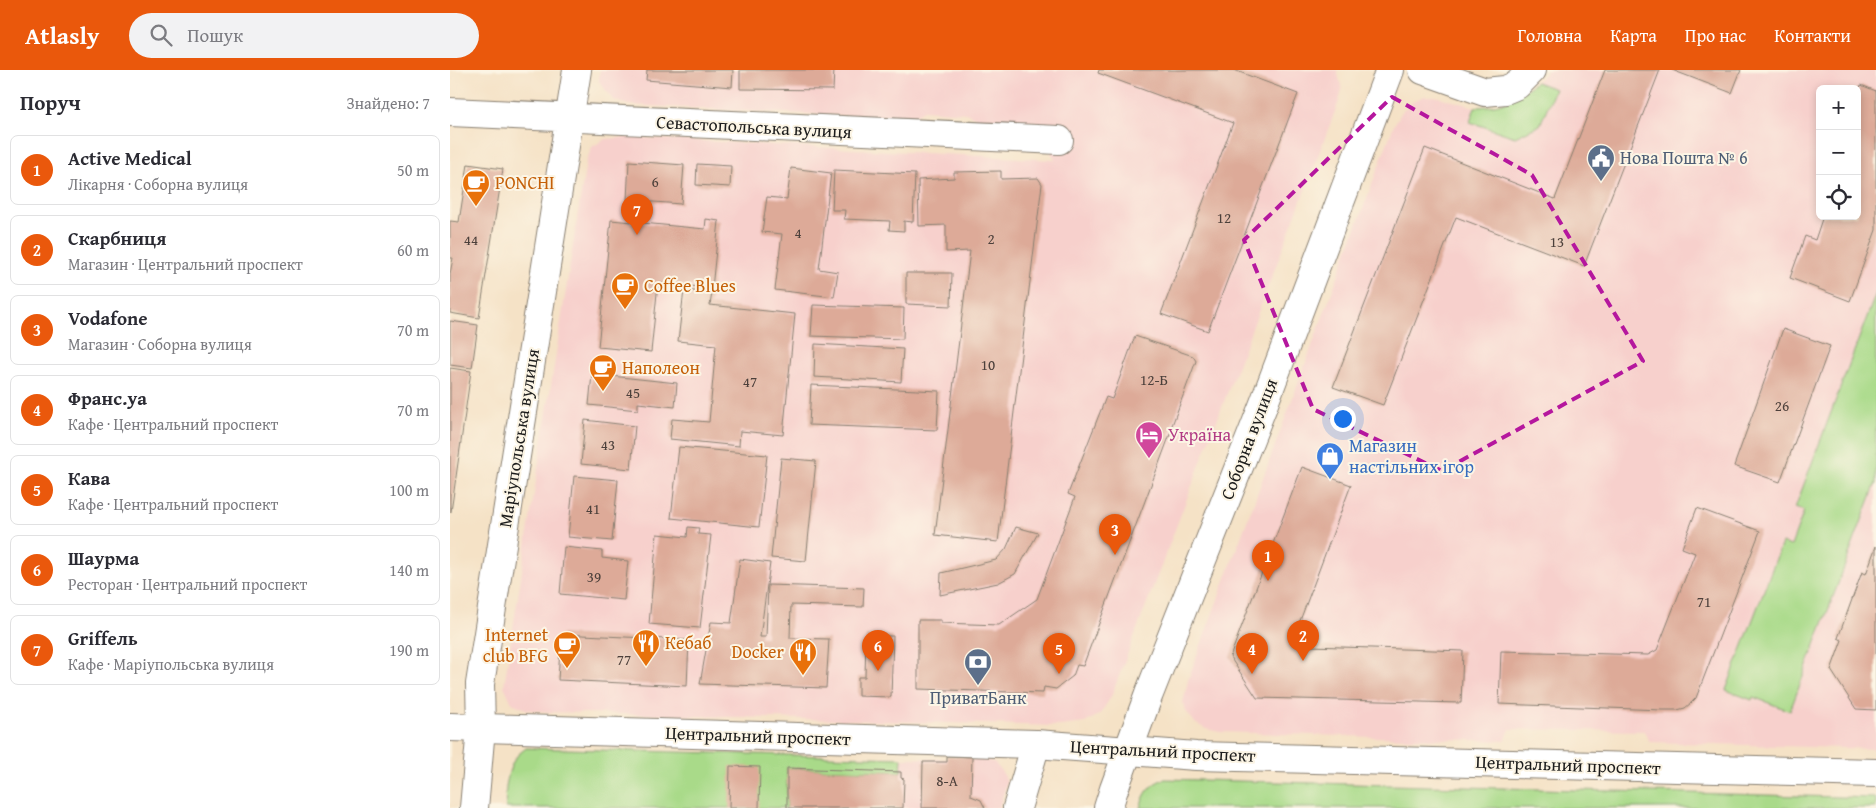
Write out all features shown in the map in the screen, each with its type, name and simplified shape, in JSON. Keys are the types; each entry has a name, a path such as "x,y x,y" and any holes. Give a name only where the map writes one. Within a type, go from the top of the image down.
{"street":[{"name":"Маріупольська вулиця","path":"474,808 481,728 480,684 578,70"},
{"name":"Соборна вулиця","path":"1108,808 1128,750 1263,406 1390,70"},
{"path":"1423,70 1485,92 1505,90 1517,85 1532,70"},
{"name":"Севастопольська вулиця","path":"450,112 1059,140"},
{"name":"Центральний проспект","path":"450,727 1036,744 1196,756 1876,773"},
{"path":"1017,808 1036,744"}],"highlighted area":[{"path":"1392,97 1532,175 1643,361 1442,471 1313,409 1244,240"}],"shaded area":[{"path":"600,70 1337,70 1342,89 1339,101 1111,697 1100,714 1085,723 1060,726 550,712 528,710 512,703 504,686 586,162 592,147 605,139 629,137 1055,160 1035,122 984,122 966,113 924,110 908,119 628,105 613,100 599,81"},
{"path":"1547,70 1876,70 1876,749 1650,742 1644,731 1510,729 1505,741 1220,732 1206,729 1195,723 1185,710 1183,703 1188,680 1394,125 1403,110 1415,100 1425,96 1434,96 1475,107 1494,106 1510,101 1544,75"},
{"path":"947,756 972,757 972,759 988,760 995,763 1007,782 999,808 787,808 787,768 901,771 902,758 947,759"}],"green space":[{"path":"1536,82 1555,89 1540,125 1515,137 1470,122 1475,107 1501,103 1521,93"},
{"path":"1876,293 1876,483 1790,711 1753,697 1752,700 1726,690 1782,543 1791,546 1804,511 1795,508"},
{"path":"526,748 902,758 901,772 787,768 787,808 506,808 505,795 511,767 518,755"},
{"path":"1165,779 1876,798 1876,808 1140,808 1148,790 1155,783"}],"building":[{"path":"647,70 733,70 732,87 646,80"},
{"path":"740,70 834,70 833,90 740,89"},
{"path":"1099,70 1234,70 1298,94 1208,331 1161,314 1233,123 1098,73"},
{"path":"1605,70 1660,70 1584,266 1456,217 1383,405 1333,387 1425,148 1555,199"},
{"path":"1672,70 1741,70 1732,93"},
{"path":"1861,85 1876,91 1876,230 1850,301 1790,278 1805,236 1815,240 1822,220 1861,220"},
{"path":"629,161 684,165 681,204 627,200"},
{"path":"468,164 503,169 479,318 450,313 450,274 453,258 450,258 450,221 459,222"},
{"path":"697,164 731,166 730,187 696,185"},
{"path":"791,168 831,173 819,269 838,272 834,297 775,290 782,234 762,232 767,197 787,199"},
{"path":"834,170 915,174 913,222 904,221 904,231 889,230 890,221 844,219 845,210 832,210"},
{"path":"1001,171 1001,179 1038,178 1042,184 998,542 935,535 970,251 946,252 946,225 919,226 918,180 954,178 954,172"},
{"path":"706,219 719,221 712,288 658,283 651,352 598,347 611,220 705,229"},
{"path":"906,273 952,273 951,306 906,304"},
{"path":"684,290 712,293 710,305 795,314 783,435 740,431 739,446 670,439 672,419 709,422 716,345 678,341"},
{"path":"813,305 904,308 903,339 811,336"},
{"path":"450,321 478,325 472,368 450,365"},
{"path":"1783,329 1830,346 1780,482 1734,466"},
{"path":"1135,336 1193,356 1196,361 1083,666 1077,665 1073,676 1056,689 1044,687 1043,693 918,689 918,620 941,620 941,623 999,625 1037,599 1075,497 1068,494 1106,397 1112,399"},
{"path":"815,344 903,349 901,382 814,377"},
{"path":"450,368 471,371 451,512 450,512"},
{"path":"592,374 677,383 675,407 638,403 638,410 589,405"},
{"path":"811,385 939,391 937,430 809,425"},
{"path":"585,420 635,426 631,469 581,464"},
{"path":"679,447 767,455 759,527 671,518"},
{"path":"781,458 816,461 806,561 771,558"},
{"path":"1302,467 1351,485 1298,626 1303,628 1299,637 1303,642 1311,643 1311,646 1463,651 1461,703 1257,698 1230,657"},
{"path":"574,476 618,480 612,541 568,537"},
{"path":"1697,508 1760,531 1696,698 1691,703 1685,708 1677,710 1499,704 1501,651 1648,655 1657,650 1695,553 1682,548"},
{"path":"688,527 699,528 698,534 711,535 700,628 649,624 657,534 687,537"},
{"path":"1016,527 1038,533 1015,574 998,583 940,595 941,573 996,560 1006,549"},
{"path":"1876,546 1876,710 1856,709 1831,670 1842,640 1838,638 1862,572 1866,574"},
{"path":"564,547 602,551 602,558 628,561 624,600 560,594"},
{"path":"740,559 770,563 760,637 766,637 768,585 864,588 863,607 791,605 790,638 829,639 826,688 700,684 711,622 731,623"},
{"path":"561,634 689,640 687,686 558,680"},
{"path":"866,636 893,636 891,697 858,696 858,677 865,677"},
{"path":"947,756 972,757 971,796 981,800 985,808 922,808 923,762 947,762"},
{"path":"730,766 760,767 759,808 729,808"},
{"path":"787,768 901,772 901,778 904,779 903,808 787,808"}],"place":[{"name":"Нова Пошта № 6","path":"1601,182"},
{"name":"PONCHI","path":"476,207"},
{"name":"Griffeль","path":"637,235"},
{"name":"Coffeе Blues","path":"625,310"},
{"name":"Наполеон","path":"603,392"},
{"name":"Україна","path":"1149,459"},
{"name":"Магазин настільних ігор","path":"1330,480"},
{"name":"Vodafone","path":"1115,555"},
{"name":"Active Medical","path":"1268,581"},
{"name":"Скарбниця","path":"1303,661"},
{"name":"Кебаб","path":"646,667"},
{"name":"Internet club BFG","path":"567,669"},
{"name":"Шаурма","path":"878,671"},
{"name":"Кава","path":"1059,674"},
{"name":"Франс.уа","path":"1252,674"},
{"name":"Docker","path":"803,676"},
{"name":"ПриватБанк","path":"978,686"}]}
